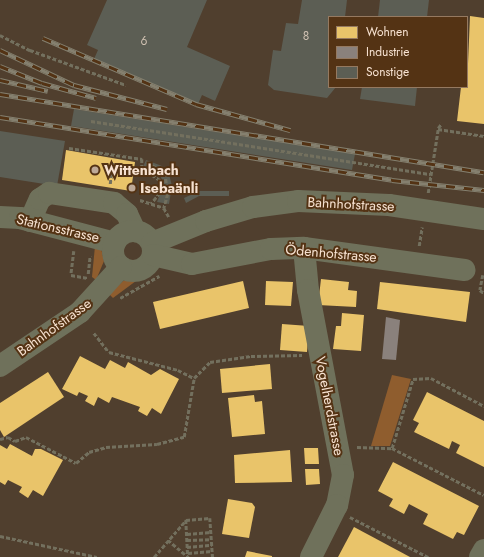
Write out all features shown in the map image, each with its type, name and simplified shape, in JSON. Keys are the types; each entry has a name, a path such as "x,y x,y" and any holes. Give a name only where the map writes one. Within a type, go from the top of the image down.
{"street":[{"path":"32,217 40,199 49,193 107,202 119,206 135,242 143,268 132,271 121,267 114,256 135,242"},
{"name":"Bahnhofstrasse","path":"135,242 253,208 298,201 389,205 484,219"},
{"name":"Stationsstrasse","path":"0,217 32,217 135,242"},
{"name":"Ödenhofstrasse","path":"135,242 192,264 271,249 304,248 464,270"},
{"name":"Vogelherdstrasse","path":"304,248 320,355 343,475 336,509 311,557"},
{"name":"Bahnhofstrasse","path":"0,366 90,303 121,267"},
{"path":"480,557 484,550"}],"path":[{"path":"0,35 30,50 126,85"},
{"path":"91,121 430,174"},
{"path":"442,123 438,129 484,136"},
{"path":"69,148 142,160 142,168 160,180 160,194 151,204"},
{"path":"109,189 114,161"},
{"path":"147,162 165,173 168,194 164,208 169,218"},
{"path":"76,242 71,275 88,278"},
{"path":"89,283 88,278 91,252"},
{"path":"94,333 109,352 178,370 194,378"},
{"path":"0,439 8,437 15,441 26,437 76,463 89,452 106,447 157,444 184,437 194,378 210,362 251,356 320,355"},
{"path":"392,448 413,379 430,378 484,406"},
{"path":"338,446 392,448 484,495"},
{"path":"336,509 428,557"},
{"path":"154,557 186,520 210,518 213,557"},
{"path":"186,520 188,556"},
{"path":"187,534 211,532"},
{"path":"0,536 97,557"},
{"path":"187,540 211,538"},
{"path":"168,540 188,556"},
{"path":"187,547 212,545"},
{"path":"188,556 212,551"}],"shaded area":[{"path":"95,246 101,248 104,261 96,280 92,277"},
{"path":"140,278 113,298 109,294 123,281"},
{"path":"392,375 411,379 390,446 371,446"}],"building: Wohnen":[{"path":"470,16 484,18 484,124 457,121 461,88 468,88"},
{"path":"66,150 135,162 131,191 62,180"},
{"path":"321,279 349,282 348,290 357,291 356,307 318,305"},
{"path":"243,281 249,308 160,329 153,302"},
{"path":"266,281 293,282 291,306 265,305"},
{"path":"380,282 470,292 466,322 377,309"},
{"path":"342,313 364,315 361,351 333,349 336,326 341,326"},
{"path":"282,324 309,326 307,352 280,350"},
{"path":"80,356 105,369 110,360 125,368 128,362 151,375 160,369 179,379 161,414 152,408 147,416 138,411 140,407 112,397 109,403 98,397 94,406 85,401 88,396 79,392 77,396 62,389"},
{"path":"270,364 272,389 222,393 220,369"},
{"path":"48,372 64,397 4,437 0,430 0,403"},
{"path":"427,392 484,421 484,467 456,453 460,445 452,441 449,449 414,432 419,423 413,420"},
{"path":"254,395 255,402 262,401 265,434 232,437 228,398"},
{"path":"10,444 32,456 35,449 41,449 63,460 43,496 33,490 28,498 19,492 22,487 8,480 5,485 0,482 0,445 7,449"},
{"path":"304,448 318,448 319,464 305,464"},
{"path":"290,450 292,482 235,483 234,455"},
{"path":"393,462 479,506 464,535 457,532 453,539 423,524 428,514 409,504 404,514 389,506 393,499 378,491"},
{"path":"305,469 319,469 320,484 306,485"},
{"path":"228,499 252,503 255,507 249,538 222,534"},
{"path":"354,527 410,557 338,557"},
{"path":"247,551 272,556 272,557 245,557"}],"building: Industrie":[{"path":"386,317 400,320 396,360 382,359"}],"building: Sonstige":[{"path":"107,0 207,0 187,47 230,66 215,101 202,95 198,104 94,59 98,50 87,45"},
{"path":"302,0 347,0 345,16 328,16 328,88 335,88 327,98 274,90 268,85 273,50 281,51 286,23 298,24"},
{"path":"380,0 429,0 427,16 378,16"},
{"path":"362,88 417,88 415,106 360,99"},
{"path":"74,109 355,154 352,170 71,126"},
{"path":"0,131 65,141 57,186 0,177"},
{"path":"146,160 162,166 169,174 172,186 169,204 157,202 164,184 160,175 143,167"},
{"path":"199,191 229,191 229,196 199,196"},
{"path":"197,192 199,196 186,203 184,198"}],"railway":[{"path":"43,38 196,104 290,130"},
{"path":"0,50 74,85 167,109"},
{"path":"0,66 42,83 96,98"},
{"path":"0,80 48,91"},
{"path":"0,94 484,172"},
{"path":"0,117 392,180 484,190"}],"place":[{"name":"Wittenbach","path":"95,170"},
{"name":"Isebaänli","path":"132,188"}]}
